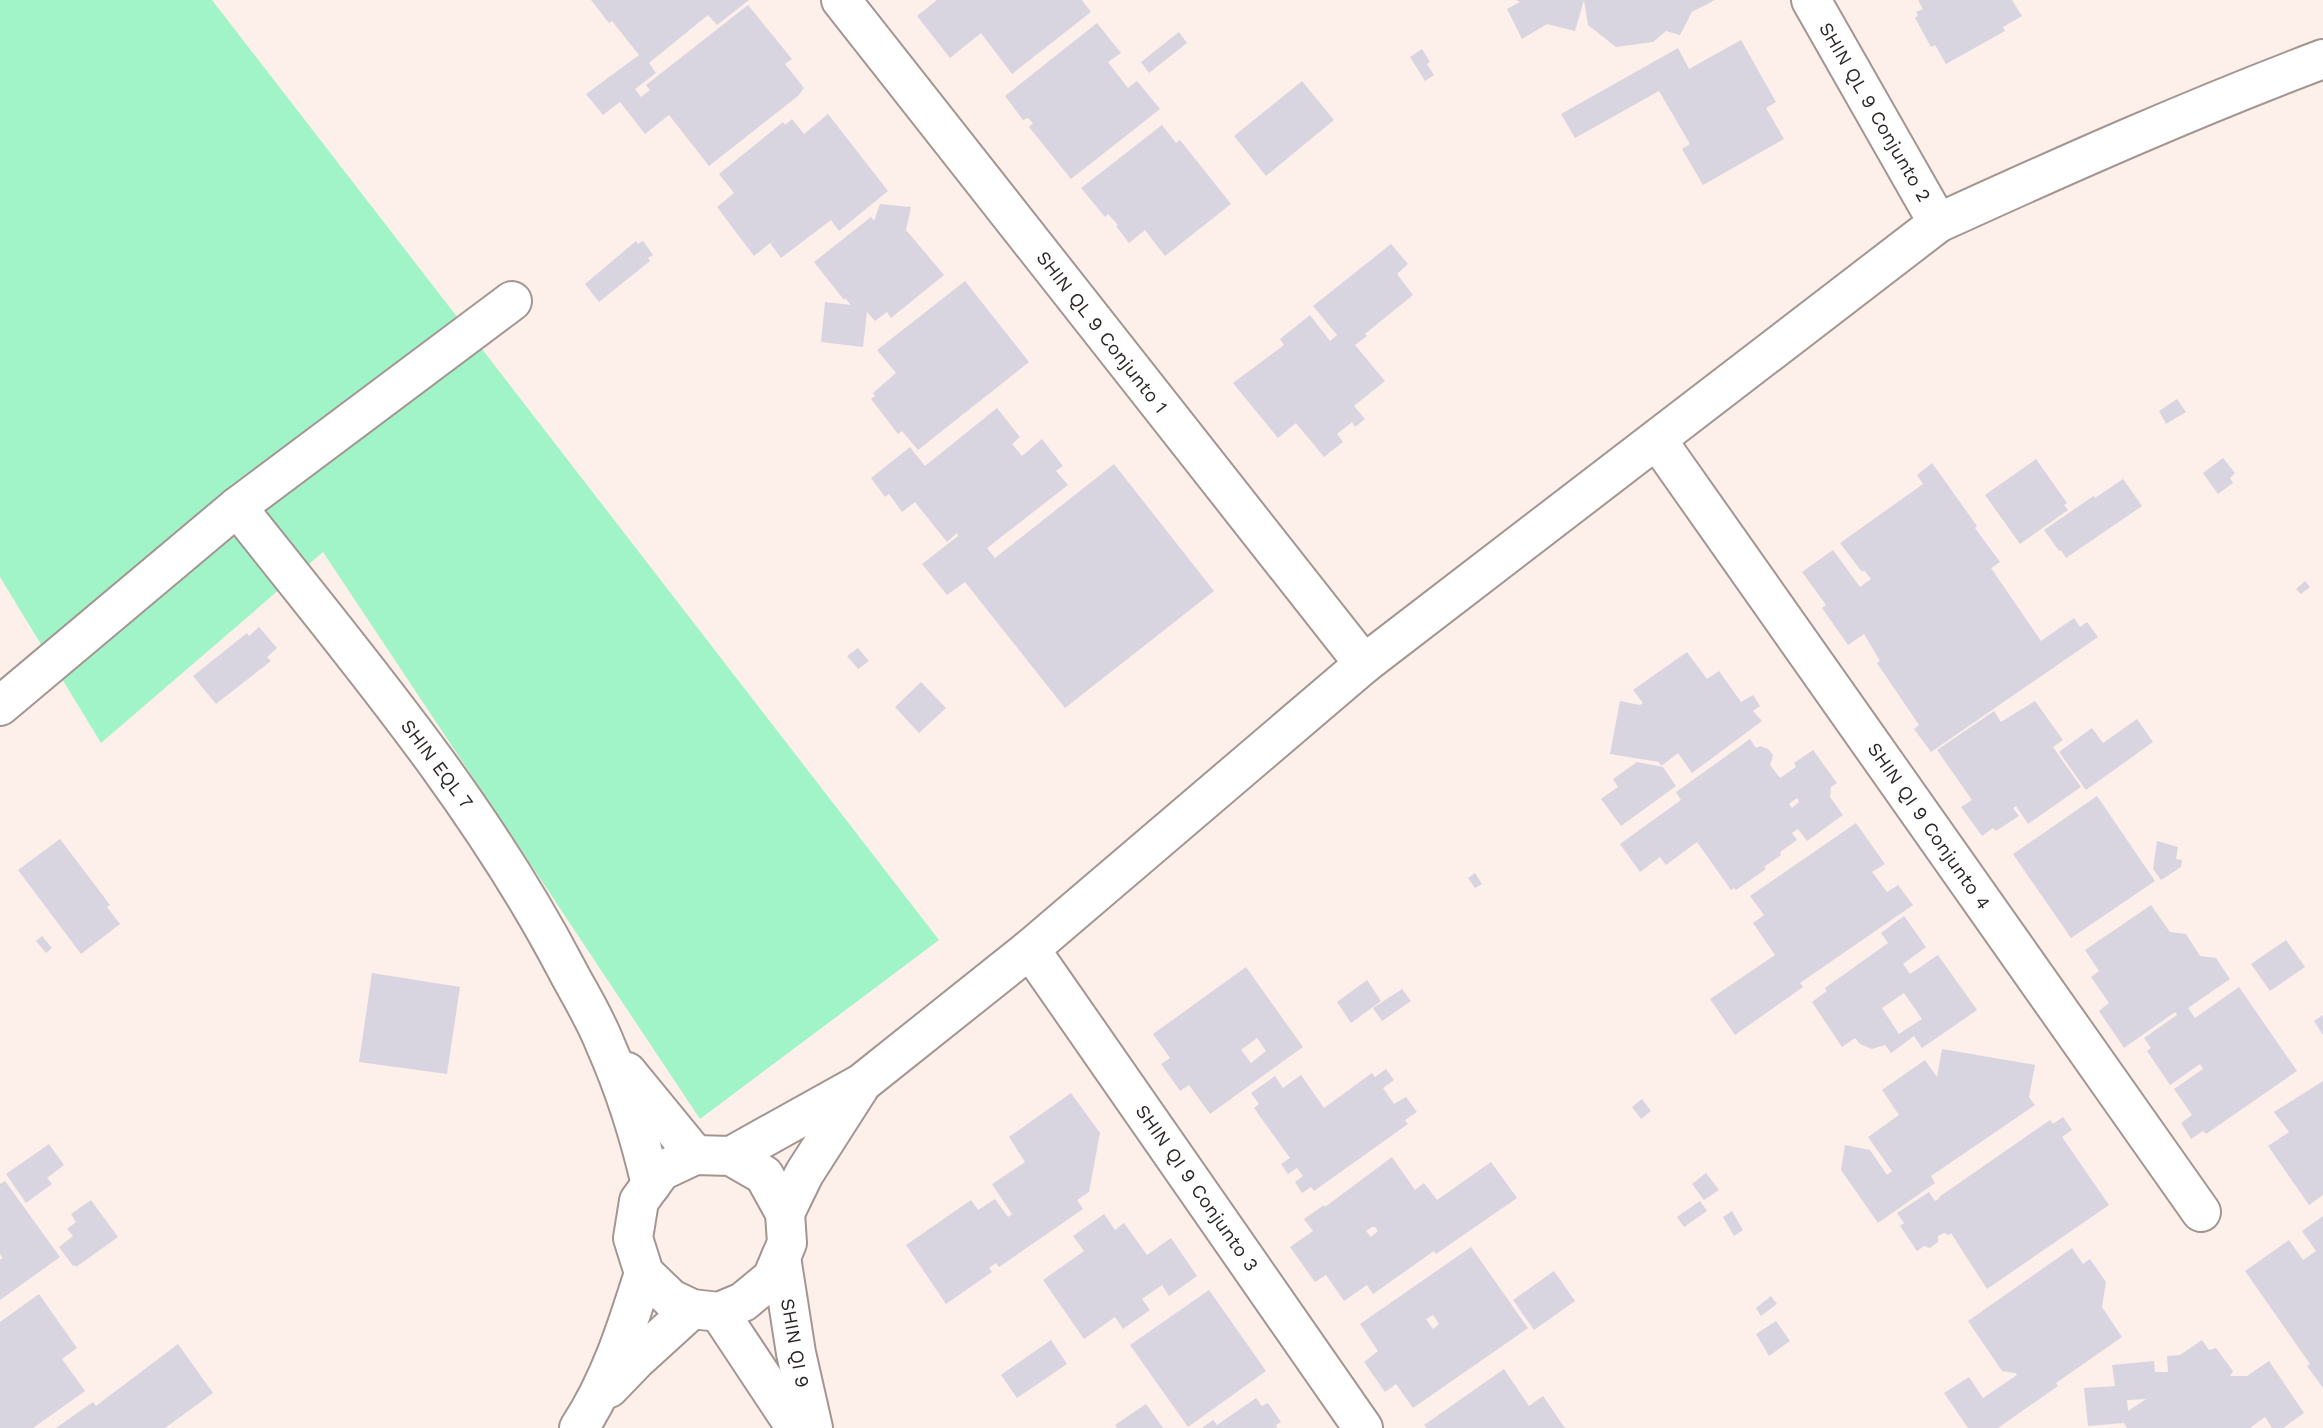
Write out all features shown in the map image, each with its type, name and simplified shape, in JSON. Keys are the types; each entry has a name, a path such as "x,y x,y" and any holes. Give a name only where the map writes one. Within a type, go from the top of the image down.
{"street":[{"name":"SHIN QL 9 Conjunto 1","path":"841,0 1364,664"},
{"name":"SHIN QL 9 Conjunto 2","path":"1811,0 1938,223"},
{"path":"706,1310 671,1299 644,1273 633,1238 639,1201 661,1171 713,1156 862,1083 1030,949 1364,664 1938,223 2056,170 2323,59"},
{"path":"0,706 237,507 512,301"},
{"name":"SHIN QI 9 Conjunto 4","path":"1657,440 2201,1212"},
{"name":"SHIN EQL 7","path":"237,507 370,675 469,807 540,918 605,1042 642,1146 651,1185"},
{"name":"SHIN QI 9 Conjunto 3","path":"1030,949 1363,1428"},
{"name":"SHIN EQL 7","path":"605,1042 650,1102 713,1156"},
{"path":"785,1213 804,1174 862,1083"},
{"path":"588,1415 636,1360 706,1310 743,1302 772,1278 787,1243 785,1213 764,1175 713,1156"},
{"name":"SHIN QI 9","path":"781,1257 796,1353 813,1428"},
{"path":"588,1415 619,1348 644,1273"},
{"name":"SHIN QI 9","path":"706,1310 796,1428"}],"green space":[{"path":"0,0 212,0 939,940 700,1119 323,552 101,743 0,577"}],"building":[{"path":"591,0 749,0 717,25 708,15 649,63 656,73 635,89 641,97 650,90 646,85 748,5 792,59 785,64 804,88 798,96 709,166 669,115 645,134 620,102 603,115 586,94 639,55"},
{"path":"937,0 1082,0 1091,12 1012,74 981,33 950,58 917,16"},
{"path":"1516,0 1584,0 1575,31 1547,24 1522,39 1507,9 1520,2"},
{"path":"1584,0 1715,0 1692,12 1680,35 1666,31 1653,42 1616,47 1588,25"},
{"path":"1918,0 2012,0 2022,16 2003,27 2005,31 1946,64 1935,45 1931,47 1915,18 1918,15 1916,12 1923,9"},
{"path":"1097,23 1121,53 1108,62 1128,88 1137,81 1160,109 1071,179 1029,127 1033,123 1028,118 1023,120 1005,96"},
{"path":"1179,32 1187,43 1149,73 1141,62"},
{"path":"1741,40 1776,102 1766,108 1784,139 1703,185 1682,149 1690,144 1659,91 1575,138 1561,114 1678,48 1689,69"},
{"path":"1422,49 1434,75 1425,81 1410,57"},
{"path":"1302,81 1334,120 1266,176 1234,136"},
{"path":"828,114 888,191 839,231 831,220 781,258 770,243 754,256 717,207 734,193 719,174 783,122 785,125 792,119 804,134"},
{"path":"1162,125 1176,143 1180,140 1231,204 1165,256 1145,230 1129,243 1116,226 1118,225 1108,214 1105,217 1081,188"},
{"path":"880,204 911,207 906,230 944,275 891,318 887,312 875,321 867,312 863,347 821,342 825,302 851,305 814,262 871,217 874,221"},
{"path":"636,241 638,244 643,241 653,255 648,258 650,261 599,302 585,284"},
{"path":"1391,244 1408,264 1397,274 1413,295 1355,345 1385,381 1354,406 1365,419 1355,427 1352,422 1337,434 1343,442 1324,457 1296,423 1278,438 1233,383 1284,345 1280,339 1310,315 1330,341 1337,335 1313,306"},
{"path":"965,281 1029,362 918,450 902,431 898,434 871,399 875,396 873,393 896,373 877,350"},
{"path":"2177,399 2186,412 2166,424 2159,411"},
{"path":"997,408 1020,437 1012,444 1022,456 1042,439 1063,466 1056,471 1068,485 987,548 995,558 1114,464 1214,591 1065,708 965,582 947,595 922,564 958,536 957,533 947,542 915,502 902,512 889,494 885,497 871,478 910,447 925,466"},
{"path":"2223,458 2235,473 2230,478 2233,483 2218,494 2203,473"},
{"path":"2036,459 2067,503 2064,505 2068,510 2020,544 1985,495"},
{"path":"1932,463 2000,562 1991,568 2041,641 2074,618 2080,627 2087,622 2098,637 1931,752 1914,729 1919,725 1877,663 1880,661 1864,634 1848,645 1822,608 1826,605 1802,572 1833,550 1860,587 1871,579 1864,570 1862,572 1840,543 1923,484 1917,475"},
{"path":"2123,479 2142,506 2066,558 2044,530"},
{"path":"2305,581 2310,587 2301,594 2296,589"},
{"path":"259,627 277,648 267,657 271,661 216,704 193,676 247,633 249,636"},
{"path":"858,648 869,661 858,669 847,656"},
{"path":"1687,652 1707,679 1719,671 1741,702 1753,695 1760,706 1753,711 1762,721 1692,773 1678,753 1661,766 1659,762 1610,754 1620,701 1640,705 1643,703 1633,690"},
{"path":"921,682 946,708 919,733 895,707"},
{"path":"2035,701 2063,740 2053,747 2081,787 2028,824 2016,806 2013,808 2019,816 1996,831 1993,828 1982,836 1961,807 1972,800 1937,750 1994,711 2001,722"},
{"path":"2137,719 2153,742 2086,790 2059,752 2092,728 2103,743"},
{"path":"1750,739 1756,748 1760,746 1768,749 1773,755 1770,765 1780,778 1796,767 1794,763 1813,750 1837,783 1831,787 1830,797 1843,815 1807,841 1798,829 1792,833 1797,840 1780,852 1781,855 1736,890 1731,890 1697,842 1666,865 1660,857 1640,872 1620,844 1681,800 1676,792","holes":["1797,798 1799,802 1792,808 1789,804"]},
{"path":"1637,762 1663,767 1676,786 1621,826 1601,799 1618,787 1613,779"},
{"path":"2097,796 2155,881 2071,938 2013,854"},
{"path":"1856,823 1885,864 1872,872 1887,892 1898,885 1913,905 1800,983 1803,987 1735,1035 1710,999 1775,955 1753,923 1764,915 1750,896"},
{"path":"60,839 110,905 107,907 120,924 81,954 18,870"},
{"path":"2157,841 2178,847 2176,859 2182,860 2181,867 2161,880 2153,869"},
{"path":"1475,873 1482,884 1475,888 1468,878"},
{"path":"2151,905 2170,932 2186,934 2200,956 2216,958 2230,979 2188,1008 2195,1018 2239,987 2297,1071 2206,1134 2203,1131 2191,1139 2181,1123 2192,1115 2174,1089 2203,1069 2200,1064 2170,1085 2147,1051 2151,1048 2144,1038 2177,1015 2175,1012 2124,1048 2099,1011 2109,1003 2091,977 2099,971 2085,950"},
{"path":"1904,916 1926,947 1903,964 1910,974 1938,955 1977,1010 1922,1048 1914,1036 1891,1053 1885,1045 1872,1049 1860,1044 1855,1038 1842,1047 1812,1002 1827,991 1825,988 1888,943 1881,933","holes":["1904,993 1922,1019 1899,1034 1882,1008"]},
{"path":"42,936 52,948 46,953 36,941"},
{"path":"2286,940 2305,967 2270,991 2251,964"},
{"path":"1246,967 1303,1047 1210,1114 1189,1085 1180,1091 1161,1064 1170,1058 1153,1034","holes":["1257,1038 1266,1051 1251,1063 1241,1050"]},
{"path":"372,973 460,987 447,1074 359,1062"},
{"path":"1367,980 1381,1001 1351,1023 1337,1002"},
{"path":"1402,989 1411,1001 1382,1021 1373,1008"},
{"path":"2323,1015 2323,1035 2314,1021"},
{"path":"1942,1049 2035,1065 2029,1097 2035,1105 1931,1176 1935,1183 1878,1223 1841,1170 1845,1145 1870,1150 1887,1175 1892,1171 1868,1137 1899,1115 1882,1090 1925,1060 1937,1077"},
{"path":"1386,1069 1394,1080 1383,1088 1394,1104 1406,1097 1417,1112 1405,1120 1408,1124 1314,1191 1311,1187 1302,1193 1295,1182 1303,1176 1297,1168 1288,1174 1281,1164 1290,1158 1254,1108 1259,1104 1251,1093 1275,1076 1283,1088 1301,1075 1324,1108 1372,1073 1375,1077"},
{"path":"2323,1081 2323,1195 2309,1205 2268,1146 2289,1132 2274,1112"},
{"path":"1071,1093 1100,1133 1089,1192 1077,1200 1083,1209 999,1267 996,1263 989,1268 992,1272 946,1304 906,1245 971,1200 978,1210 995,1199 1008,1217 1012,1214 992,1184 1025,1162 1009,1137"},
{"path":"1642,1099 1651,1111 1641,1119 1632,1107"},
{"path":"2063,1117 2072,1130 2062,1137 2109,1205 1987,1289 1951,1233 1938,1236 1938,1242 1930,1248 1924,1246 1917,1251 1900,1226 1904,1223 1897,1213 1929,1192 1935,1201 2050,1120 2053,1124"},
{"path":"49,1144 64,1165 47,1178 52,1184 26,1203 6,1174"},
{"path":"1392,1157 1415,1190 1424,1183 1437,1200 1491,1162 1517,1198 1373,1294 1367,1285 1344,1301 1326,1275 1315,1282 1290,1247 1313,1231 1304,1219 1324,1205 1325,1207","holes":["1375,1227 1378,1231 1371,1237 1366,1231"]},
{"path":"1706,1173 1719,1190 1704,1200 1692,1184"},
{"path":"5,1181 60,1257 0,1300 0,1260 3,1258 0,1254 0,1184"},
{"path":"91,1200 118,1237 76,1267 59,1247 73,1236 67,1229 76,1222 71,1214"},
{"path":"1700,1201 1707,1211 1684,1227 1677,1217"},
{"path":"1732,1211 1743,1230 1734,1236 1723,1217"},
{"path":"1104,1214 1115,1230 1124,1223 1147,1255 1171,1238 1197,1276 1169,1296 1162,1285 1142,1299 1150,1310 1123,1329 1115,1317 1084,1339 1043,1280 1084,1251 1073,1236"},
{"path":"2323,1216 2323,1388 2307,1366 2310,1364 2245,1271 2289,1240 2303,1260 2316,1251 2302,1231"},
{"path":"1471,1247 1528,1328 1413,1408 1396,1384 1385,1392 1364,1362 1378,1351 1360,1324","holes":["1433,1315 1439,1324 1433,1329 1426,1319"]},
{"path":"2072,1248 2083,1264 2090,1259 2106,1282 2102,1307 2122,1337 1998,1428 1968,1428 1944,1393 1969,1377 1983,1398 2017,1375 2002,1371 1968,1321"},
{"path":"1554,1271 1575,1301 1534,1330 1513,1300"},
{"path":"1209,1290 1266,1371 1188,1427 1130,1345"},
{"path":"39,1294 77,1348 62,1359 85,1391 33,1428 0,1428 0,1322"},
{"path":"1771,1296 1777,1304 1761,1316 1756,1308"},
{"path":"1776,1321 1790,1341 1769,1356 1756,1334"},
{"path":"1051,1340 1067,1364 1017,1398 1001,1375"},
{"path":"2202,1340 2209,1350 2216,1348 2233,1371 2230,1376 2247,1376 2269,1361 2304,1413 2283,1428 2272,1428 2265,1417 2250,1428 2127,1428 2124,1423 2088,1426 2084,1388 2115,1386 2112,1365 2154,1361 2155,1372 2168,1372 2167,1356 2180,1355","holes":["2146,1399 2128,1411 2127,1400"]},
{"path":"178,1344 213,1393 165,1428 56,1428 93,1402 96,1406"},
{"path":"1504,1369 1529,1406 1543,1396 1565,1428 1427,1428 1424,1425"},
{"path":"1256,1398 1262,1406 1268,1403 1281,1422 1276,1425 1277,1428 1202,1428 1213,1420 1217,1425"},
{"path":"1146,1404 1163,1428 1117,1428 1115,1425"}]}
